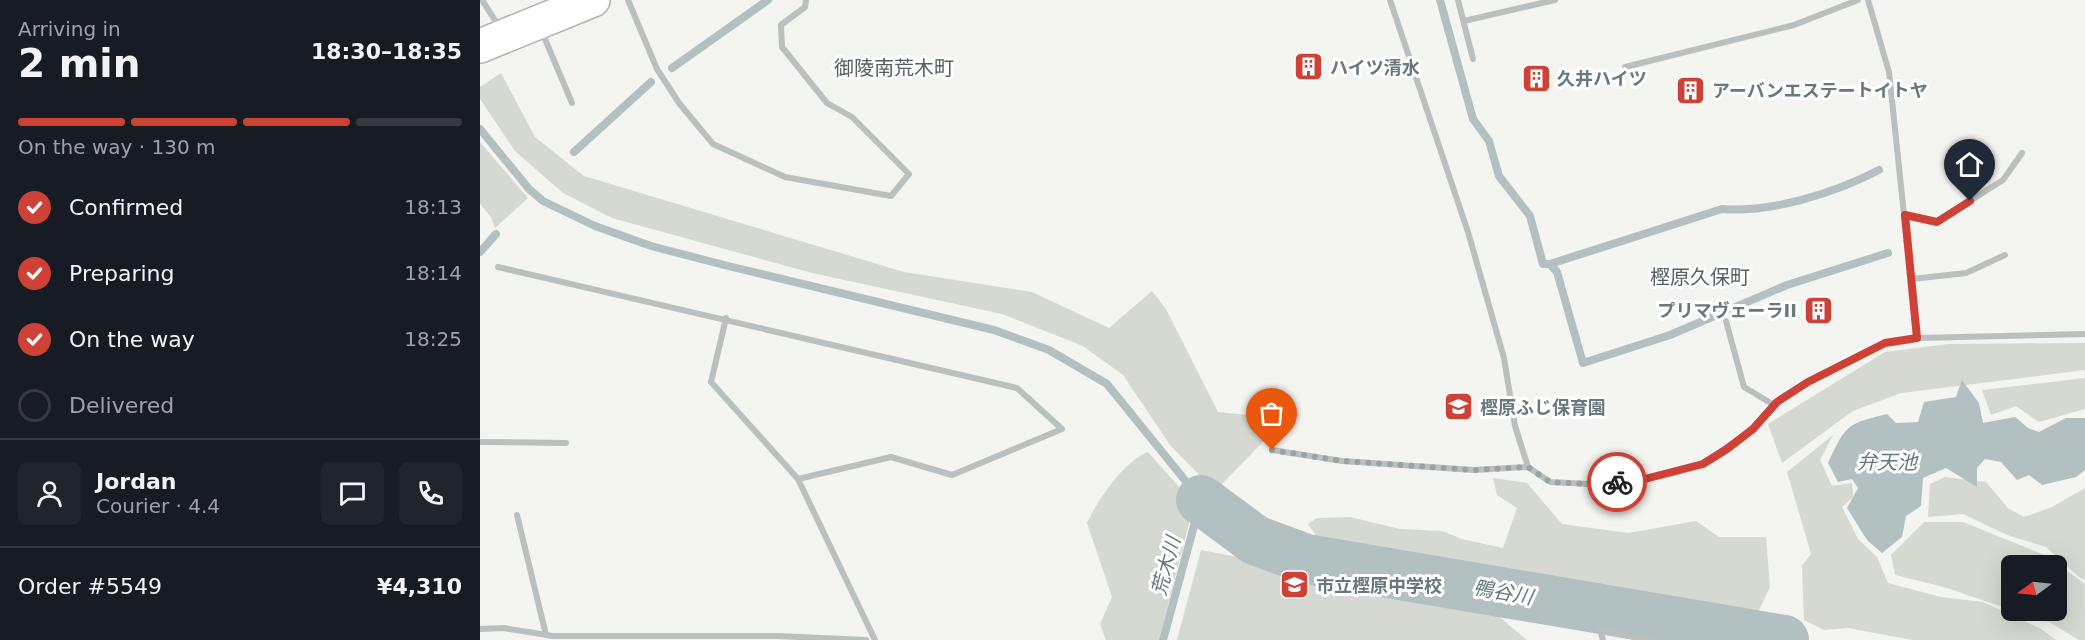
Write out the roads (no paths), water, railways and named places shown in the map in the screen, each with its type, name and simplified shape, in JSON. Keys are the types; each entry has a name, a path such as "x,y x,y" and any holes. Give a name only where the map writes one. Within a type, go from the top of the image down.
{"main road":[{"path":"493,41 593,0"}],"street":[{"path":"482,0 493,41"},
{"path":"628,0 657,69 679,103 713,144 785,177 891,196 909,174 852,117 828,103 782,46 781,25 805,7 806,0"},
{"path":"1390,0 1468,232 1504,358 1515,426 1528,467"},
{"path":"1458,0 1473,59"},
{"path":"1464,21 1555,0"},
{"path":"1625,67 1794,25 1857,0"},
{"path":"1868,0 1889,72 1917,338"},
{"path":"538,24 572,103"},
{"path":"1905,215 1937,222 2003,180 2022,153"},
{"path":"1912,279 1966,273 2005,255"},
{"path":"498,267 726,318 1017,388 1062,429 952,475 891,457 798,479"},
{"path":"726,318 711,382 798,479 875,640"},
{"path":"1726,321 1744,387 1774,405"},
{"path":"1272,450 1342,461 1474,470 1528,467 1550,482 1589,484 1641,480 1703,464 1753,429 1774,405 1808,382 1885,343 1917,338 2085,334"},
{"path":"480,442 566,443"},
{"path":"517,515 551,637"},
{"path":"480,629 503,628 551,637 866,640"},
{"path":"1603,640 1600,630 1650,640"}],"water":[{"name":"弁天池","path":"1962,380 1979,403 1983,423 2015,417 2028,428 2039,432 2066,418 2085,418 2085,470 2076,477 2042,485 2029,475 2017,480 2001,462 1985,459 1977,468 1977,487 1946,468 1923,478 1921,506 1906,516 1902,537 1882,553 1867,540 1847,508 1858,488 1852,479 1838,482 1828,463 1844,433 1855,424 1887,414 1896,423 1918,422 1924,402 1956,397"}],"waterway":[{"path":"672,68 768,0"},
{"path":"1440,0 1473,119 1489,141 1499,176 1530,216 1543,264 1550,264 1557,272 1583,363 1670,335 1787,285 1888,253"},
{"path":"574,152 651,82"},
{"name":"荒木川","path":"480,129 529,189 543,201 595,226 651,246 994,330 1049,350 1107,384 1201,500 1163,640"},
{"path":"1550,264 1722,209 1761,208 1802,200 1823,194 1879,170"},
{"path":"480,252 496,234"},
{"name":"鴨谷川","path":"1201,500 1255,540 1306,559 1784,640"}],"place":[{"name":"ハイツ清水","path":"1309,67"},
{"name":"久井ハイツ","path":"1536,78"},
{"name":"アーバンエステートイトヤ","path":"1691,90"},
{"name":"プリマヴェーラII","path":"1818,310"},
{"name":"樫原ふじ保育園","path":"1459,407"},
{"name":"市立樫原中学校","path":"1295,585"}],"district":[{"name":"御陵南荒木町","path":"894,68"},
{"name":"樫原久保町","path":"1700,277"}]}
